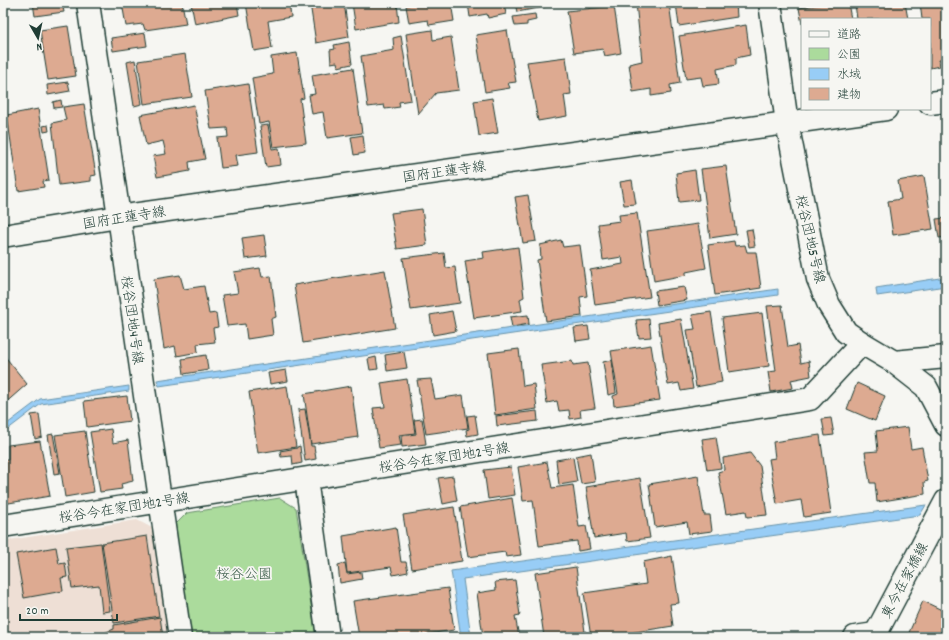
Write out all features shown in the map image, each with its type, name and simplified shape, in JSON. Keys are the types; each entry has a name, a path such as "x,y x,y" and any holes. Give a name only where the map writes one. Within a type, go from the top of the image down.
{"street":[{"name":"桜谷団地4号線","path":"88,3 180,637"},
{"name":"桜谷団地5号線","path":"770,3 787,122 818,279 829,305 846,332 894,362 926,387 946,425"},
{"path":"931,103 946,101"},
{"name":"国府正蓮寺線","path":"3,236 118,217 878,110"},
{"name":"桜谷今在家団地2号線","path":"3,526 810,399 862,343"},
{"path":"894,362 946,357"},
{"path":"306,479 328,637"},
{"name":"東今在家橋線","path":"868,636 946,501"}],"shaded area":[{"path":"137,520 154,529 170,637 3,637 3,541"}],"green space":[{"name":"桜谷公園","path":"280,498 296,508 316,637 192,637 174,526 187,513"}],"water":[{"path":"946,277 946,286 877,296 876,288"},
{"path":"778,289 778,295 159,386 157,380"},
{"path":"129,386 129,391 41,404 3,433 3,427 40,399"},
{"path":"926,505 920,515 463,579 471,637 461,637 451,571"}],"building":[{"path":"33,3 62,3 64,12 35,16"},
{"path":"122,3 182,3 186,24 145,30 143,24 126,26"},
{"path":"191,3 237,3 239,15 195,24"},
{"path":"246,3 289,3 291,17 268,21 272,48 254,51"},
{"path":"310,3 344,3 349,37 316,43"},
{"path":"352,3 397,3 399,22 356,29"},
{"path":"412,3 451,3 454,21 429,25 428,20 409,23 406,6"},
{"path":"468,3 504,3 506,14 488,18 487,14 470,17"},
{"path":"515,3 561,3 561,4 517,12"},
{"path":"636,3 669,3 680,83 670,85 671,93 651,96 651,89 633,92 629,64 642,61"},
{"path":"676,3 736,3 737,17 679,26"},
{"path":"823,3 848,3 851,18 801,19 799,8 824,4"},
{"path":"905,3 908,18 857,18 855,4"},
{"path":"920,3 946,3 946,59 939,60 940,66 931,68 931,18 922,18"},
{"path":"614,6 621,53 605,56 603,49 574,53 567,11"},
{"path":"535,14 536,20 527,22 527,25 515,26 513,17"},
{"path":"746,25 750,55 736,58 736,65 717,69 719,84 703,86 701,77 686,79 679,36"},
{"path":"68,26 76,76 48,80 40,30"},
{"path":"432,30 433,40 451,37 459,90 436,93 418,114 406,34"},
{"path":"507,30 516,82 508,83 510,88 485,92 476,35"},
{"path":"145,33 147,46 113,51 111,38"},
{"path":"401,36 411,100 399,102 400,107 385,109 384,105 368,107 361,56 394,50 393,38"},
{"path":"349,42 352,64 338,67 337,62 331,63 330,50 335,49 334,45"},
{"path":"297,53 304,98 300,99 306,143 273,147 269,122 259,124 252,78 273,74 271,57"},
{"path":"185,54 192,97 144,104 138,61"},
{"path":"566,57 571,94 564,95 567,116 538,121 527,62"},
{"path":"135,60 142,104 134,106 127,62"},
{"path":"353,68 362,133 327,138 323,112 312,114 309,95 315,94 312,75"},
{"path":"68,82 70,91 48,95 47,85"},
{"path":"248,84 258,152 236,155 238,166 221,168 217,138 228,137 227,128 211,129 205,91"},
{"path":"492,98 498,133 479,136 474,101"},
{"path":"61,100 62,107 54,108 53,102"},
{"path":"84,104 96,175 91,176 91,181 59,185 52,123 66,120 63,107"},
{"path":"194,105 205,159 189,162 190,171 157,177 153,156 166,154 163,141 146,145 140,115"},
{"path":"38,109 49,180 43,181 44,187 18,191 7,115"},
{"path":"48,125 49,131 44,132 43,126"},
{"path":"268,125 272,149 279,148 281,165 266,167 260,126"},
{"path":"363,135 365,153 354,155 351,137"},
{"path":"726,166 736,234 710,238 701,169"},
{"path":"695,170 699,200 679,202 676,173"},
{"path":"924,176 933,229 893,235 888,201 901,199 898,181"},
{"path":"632,180 636,204 624,205 620,182"},
{"path":"528,195 536,241 523,243 515,197"},
{"path":"422,209 427,245 397,249 391,213"},
{"path":"637,213 650,297 595,305 590,270 623,264 622,257 603,260 598,224 620,221 619,215"},
{"path":"946,218 946,237 939,238 936,219"},
{"path":"698,224 706,268 686,272 686,275 654,281 647,231"},
{"path":"752,229 755,246 749,247 746,230"},
{"path":"264,235 267,256 245,259 242,238"},
{"path":"561,240 563,247 580,245 587,296 580,297 582,316 546,321 537,260 541,259 540,245"},
{"path":"734,241 735,246 745,245 747,252 756,252 761,288 715,295 708,245"},
{"path":"518,247 524,297 520,299 522,311 474,318 465,261 484,258 483,252"},
{"path":"444,253 446,268 455,267 460,303 411,310 403,258"},
{"path":"260,268 262,277 271,276 276,317 271,319 273,335 247,339 245,324 227,326 222,295 238,293 234,272"},
{"path":"385,270 395,328 303,343 294,285"},
{"path":"180,275 184,289 204,286 209,314 216,313 218,327 213,328 215,342 197,344 198,352 177,356 175,346 164,349 154,279"},
{"path":"684,287 687,300 657,305 655,291"},
{"path":"782,305 788,347 798,345 801,363 809,361 811,376 791,380 793,388 771,392 768,372 776,371 767,306"},
{"path":"452,311 456,331 433,335 430,315"},
{"path":"711,312 722,382 696,387 687,330 695,329 692,315"},
{"path":"762,313 769,366 729,372 722,318"},
{"path":"528,315 529,324 512,327 510,317"},
{"path":"649,319 651,337 639,338 636,320"},
{"path":"681,319 693,389 681,391 679,383 668,385 658,323"},
{"path":"588,326 590,339 576,341 574,328"},
{"path":"651,345 660,400 614,406 613,396 618,394 611,351"},
{"path":"519,349 523,386 534,384 537,409 495,415 488,353"},
{"path":"404,352 407,368 387,371 385,355"},
{"path":"3,354 27,384 3,405"},
{"path":"206,355 208,370 184,374 182,359"},
{"path":"376,357 378,369 370,370 368,359"},
{"path":"612,360 616,393 608,395 603,362"},
{"path":"572,361 573,365 588,363 595,408 580,410 581,417 570,419 569,410 559,411 557,401 547,403 541,365"},
{"path":"286,370 288,381 270,384 268,373"},
{"path":"407,379 415,433 399,435 401,445 379,448 373,408 385,407 381,383"},
{"path":"431,379 435,399 463,395 468,428 426,434 417,380"},
{"path":"857,383 885,396 875,421 847,409"},
{"path":"287,386 296,447 258,453 249,392"},
{"path":"351,386 358,437 311,444 304,394"},
{"path":"127,396 130,421 87,427 84,401"},
{"path":"305,409 311,446 314,446 316,459 305,461 298,410"},
{"path":"537,411 538,421 497,426 496,416"},
{"path":"39,414 42,437 35,439 31,415"},
{"path":"475,415 478,434 467,436 466,430 469,429 467,416"},
{"path":"831,418 834,435 825,436 822,419"},
{"path":"422,419 426,444 402,447 401,436 416,434 414,420"},
{"path":"908,427 911,449 922,447 928,481 924,482 925,494 877,502 875,483 870,483 865,452 878,451 876,431"},
{"path":"111,429 113,443 128,440 133,481 121,484 122,489 100,492 90,432"},
{"path":"85,431 94,492 65,497 55,435"},
{"path":"53,434 60,473 54,474 48,435"},
{"path":"820,435 831,513 804,517 801,500 777,504 769,459 775,458 773,442"},
{"path":"716,437 721,468 707,470 702,439"},
{"path":"40,441 50,496 3,504 3,460 8,460 8,445"},
{"path":"300,446 302,463 293,465 292,456 281,457 280,451 297,448"},
{"path":"591,453 595,482 581,484 576,456"},
{"path":"750,453 760,466 767,515 747,517 746,511 726,514 718,472 724,470 723,458"},
{"path":"573,457 577,482 559,485 556,460"},
{"path":"547,462 552,488 573,485 579,527 586,526 590,549 578,551 577,541 539,546 533,500 523,501 518,467"},
{"path":"511,467 515,495 488,499 484,470"},
{"path":"453,476 457,501 443,504 438,478"},
{"path":"698,476 704,515 710,515 712,531 689,534 687,522 655,527 649,484"},
{"path":"640,478 650,538 627,541 626,533 594,538 586,487"},
{"path":"512,498 521,555 506,557 505,552 468,557 460,507"},
{"path":"454,507 462,561 412,569 403,515"},
{"path":"396,527 401,562 406,562 408,572 393,575 391,567 347,573 343,536"},
{"path":"147,536 159,616 114,623 102,543"},
{"path":"101,543 110,611 102,612 99,585 72,588 66,547"},
{"path":"56,547 59,564 65,563 67,577 61,578 63,591 24,598 16,554"},
{"path":"672,556 679,603 670,604 673,626 604,637 591,637 584,593 646,584 643,562"},
{"path":"345,563 347,574 361,572 362,579 340,583 338,565"},
{"path":"576,567 585,632 544,637 535,573"},
{"path":"515,580 520,615 515,616 519,637 483,637 477,593 496,590 495,582"},
{"path":"448,588 454,630 408,637 359,637 353,601"},
{"path":"923,601 946,612 946,637 907,637"},
{"path":"160,617 163,637 94,637 114,629 114,625"}]}
